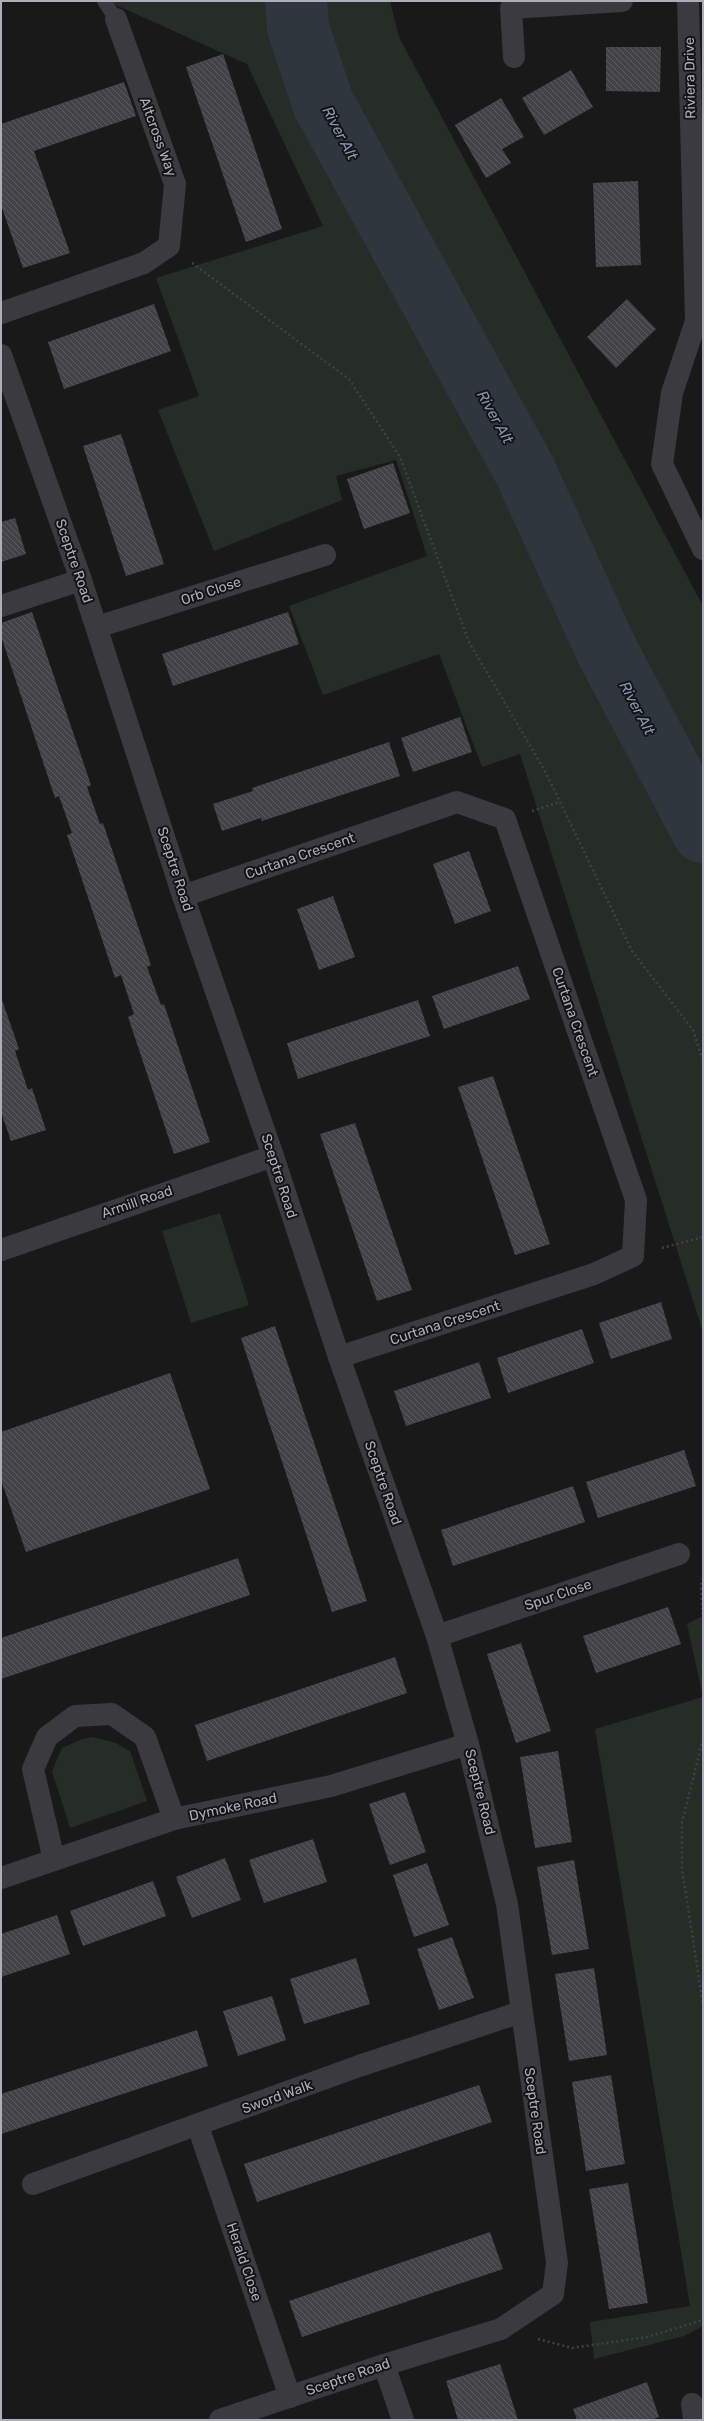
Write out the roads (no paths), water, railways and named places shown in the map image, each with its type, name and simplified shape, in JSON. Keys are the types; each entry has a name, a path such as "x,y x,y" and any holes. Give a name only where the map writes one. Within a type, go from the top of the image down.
{"street":[{"path":"514,57 511,8 622,1"},
{"name":"Riviera Drive","path":"688,1 696,321 672,393 662,464 703,549"},
{"name":"Altcross Way","path":"1,313 144,263 169,246 175,184 110,10"},
{"name":"Sceptre Road","path":"1,355 97,627 183,896 273,1156 339,1358 437,1636 468,1744 507,1904 557,2263 553,2294 501,2329 384,2365 220,2420"},
{"name":"Orb Close","path":"97,627 325,555"},
{"path":"1,606 81,580"},
{"name":"Curtana Crescent","path":"183,896 457,802 505,819 636,1200 633,1256 594,1274 339,1358"},
{"name":"Armill Road","path":"1,1250 273,1156"},
{"name":"Spur Close","path":"437,1636 679,1554"},
{"path":"54,1860 33,1769 47,1737 75,1716 112,1714 145,1737 174,1819"},
{"name":"Dymoke Road","path":"1,1878 174,1819 331,1786 468,1744"},
{"name":"Sword Walk","path":"33,2184 198,2126 359,2066 521,2012"},
{"name":"Herald Close","path":"198,2126 290,2397"},
{"path":"384,2365 403,2420"}],"waterway":[{"name":"River Alt","path":"296,1 298,28 323,103 525,471 607,651 703,832"}]}
